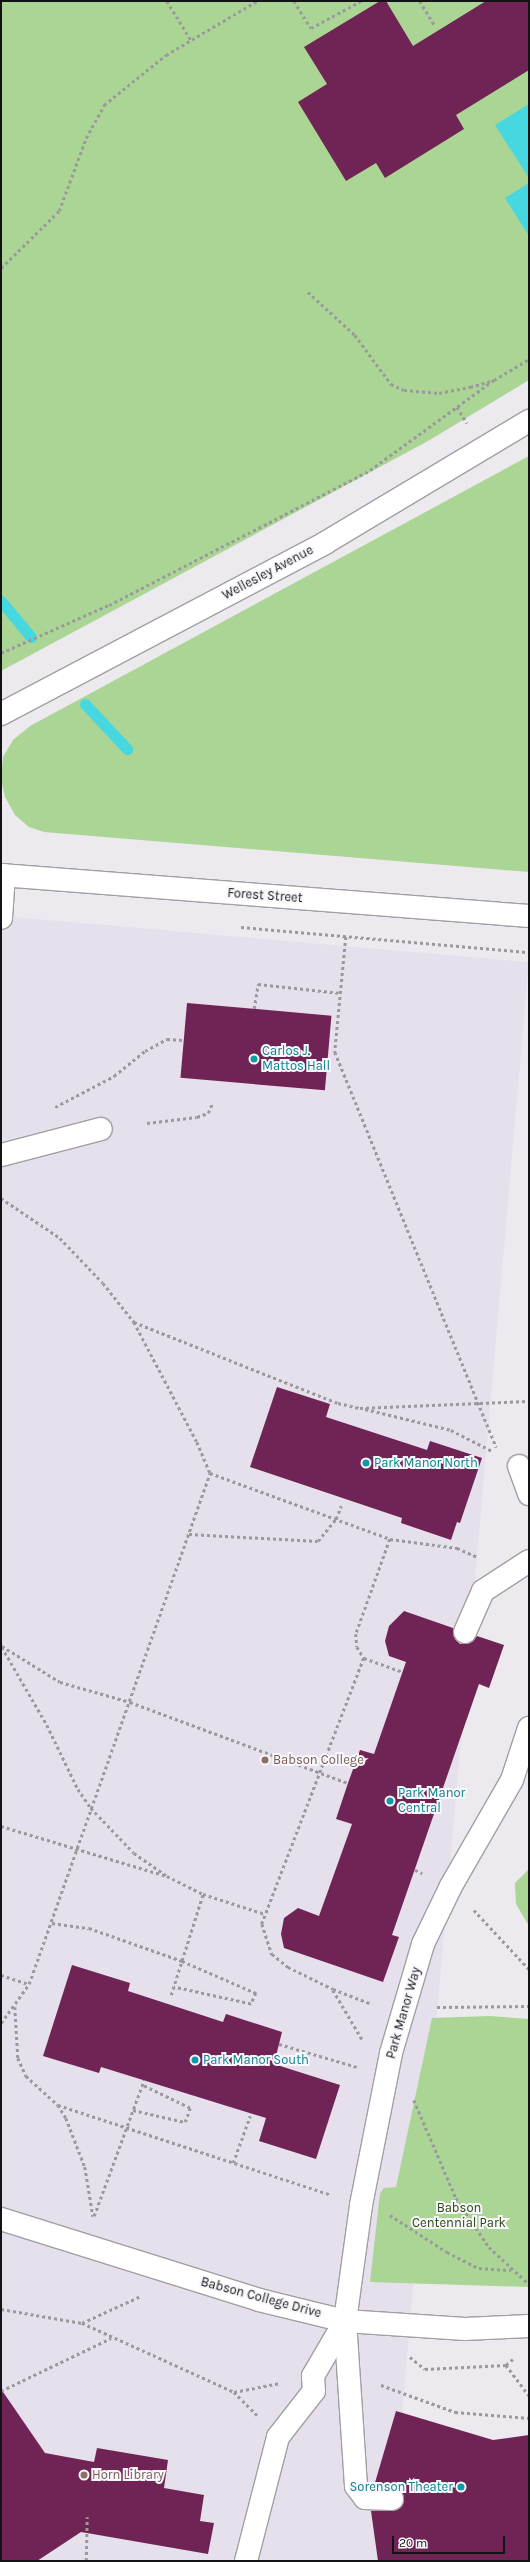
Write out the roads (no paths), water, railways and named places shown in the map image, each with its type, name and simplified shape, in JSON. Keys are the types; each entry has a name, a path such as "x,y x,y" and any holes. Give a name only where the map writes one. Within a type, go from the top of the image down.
{"street":[{"name":"Wellesley Avenue","path":"1,714 325,543 529,421"},
{"name":"Forest Street","path":"2,875 529,916"},
{"path":"1,918 2,875"},
{"path":"1,1155 101,1129"},
{"path":"518,1466 529,1494"},
{"path":"465,1632 483,1591 509,1572 529,1561"},
{"name":"Park Manor Way","path":"345,2320 361,2205 401,2016 423,1944 451,1886 512,1780 529,1728"},
{"name":"Babson College Drive","path":"1,2218 259,2300 345,2320 465,2329 529,2326"},
{"path":"246,2561 278,2437 314,2391 313,2376 345,2320"},
{"path":"345,2320 356,2486 365,2498 392,2499"}],"water":[{"path":"529,104 529,178 495,125"},
{"path":"529,183 529,236 505,198"}],"waterway":[{"path":"1,601 31,637"},
{"path":"85,704 127,749"}],"place":[{"name":"Carlos J. Mattos Hall","path":"254,1059"},
{"name":"Park Manor North","path":"366,1463"},
{"name":"Babson College","path":"265,1760"},
{"name":"Park Manor Central","path":"390,1801"},
{"name":"Park Manor South","path":"195,2060"},
{"name":"Horn Library","path":"84,2475"},
{"name":"Sorenson Theater","path":"461,2487"}],"park label":[{"name":"Babson Centennial Park","path":"459,2216"}]}
